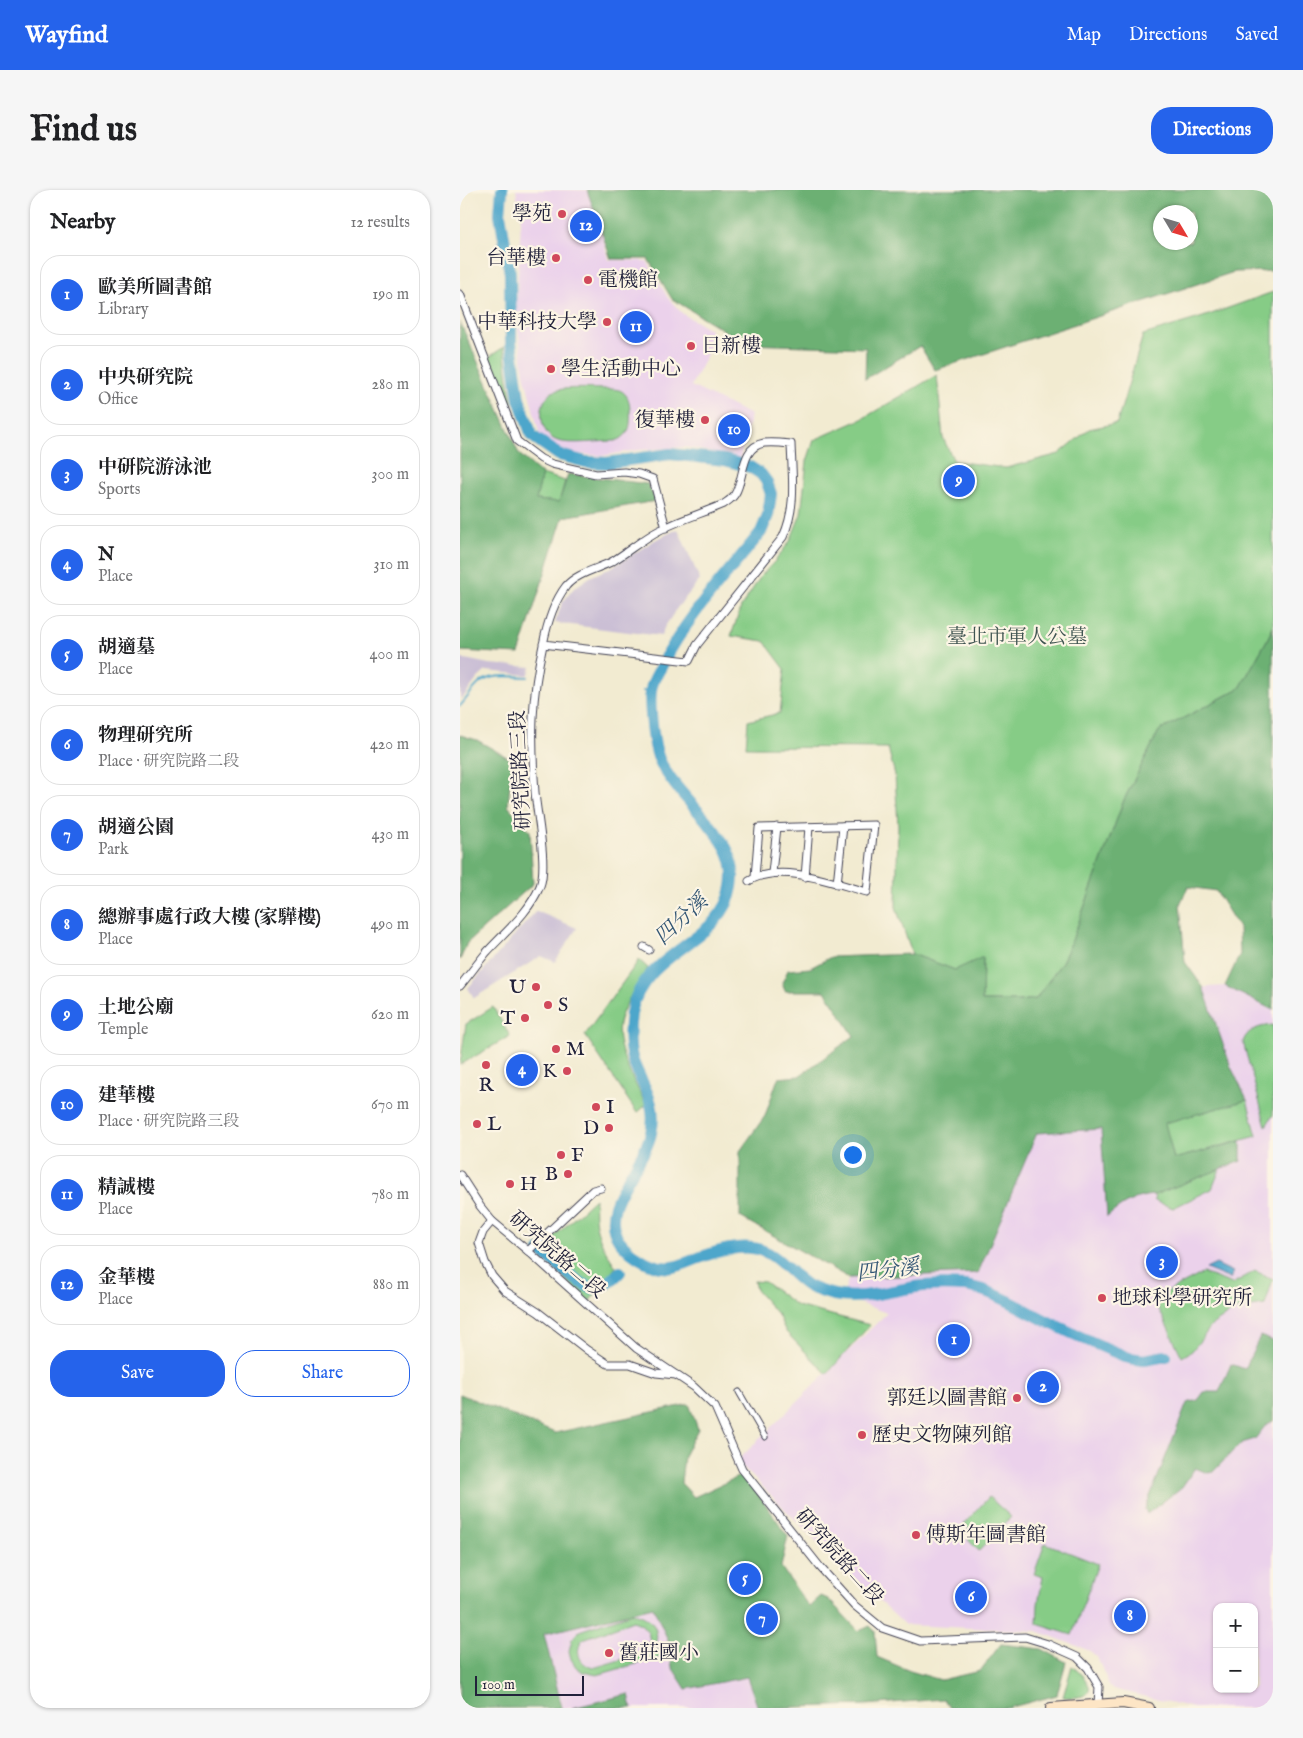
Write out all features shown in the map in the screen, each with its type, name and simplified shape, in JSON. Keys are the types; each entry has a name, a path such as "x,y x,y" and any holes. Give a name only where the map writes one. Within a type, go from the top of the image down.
{"main road":[{"path":"1051,1708 1102,1707 1123,1703 1149,1708"}],"street":[{"path":"460,294 517,441 541,459 552,464 596,474 624,472 639,474 653,479 666,528"},
{"name":"研究院路三段","path":"460,986 485,955 523,914 533,900 540,884 544,866 536,810 532,736 535,684 543,644 557,600 568,584 585,573 612,561 666,528 730,500 738,487 746,458 752,448 763,443 791,444 793,505 789,523 783,537 697,646 689,661 543,644"},
{"path":"874,825 867,892 805,877 772,873 752,879 759,828 809,827 874,825"},
{"path":"837,884 843,826"},
{"path":"772,873 777,827"},
{"path":"805,877 809,827"},
{"path":"460,1175 492,1221"},
{"path":"528,1251 593,1190 601,1188"},
{"name":"研究院路二段","path":"676,1375 656,1373 630,1364 608,1364 586,1350 538,1312 505,1291 492,1276 485,1262 479,1243 483,1232 492,1221 636,1348 694,1387 715,1407 742,1469 820,1567 854,1605 882,1628 920,1641 1025,1637 1048,1644 1077,1657 1088,1668 1099,1687 1102,1707"},
{"path":"739,1392 765,1437"}],"shaded area":[{"name":"中華科技大學","path":"516,190 592,190 608,260 647,261 668,298 683,314 711,330 709,350 691,386 751,415 740,458 686,447 638,450 602,456 579,454 563,450 540,436 524,374 516,313 521,220"},
{"path":"678,529 700,580 677,608 661,636 555,623 562,603 574,588 590,577 616,565 655,540"},
{"path":"460,658 489,664 531,667 528,675 486,671 460,700"},
{"path":"536,911 577,928 555,962 541,956 474,998 468,988"},
{"path":"1225,986 1273,1010 1273,1708 1194,1708 1113,1689 1109,1685 1097,1657 1090,1651 1037,1631 905,1625 840,1565 737,1461 887,1313 842,1297 849,1278 977,1273 1094,994"},
{"name":"舊莊國小","path":"654,1607 668,1640 672,1667 686,1689 747,1677 758,1708 632,1708 628,1694 572,1708 562,1708 544,1634"}],"green space":[{"path":"587,190 1273,190 1273,271 1234,272 935,370 920,346 865,379 866,348 747,344 672,299 648,259 611,259"},
{"name":"臺北市軍人公墓","path":"1273,292 1273,627 1240,688 1159,731 1124,800 1071,943 1062,962 1036,999 982,1001 983,958 955,970 912,954 896,907 898,826 895,775 888,748 746,747 748,721 780,713 785,669 764,641 731,636 741,607 761,576 790,541 801,514 807,461 814,440 862,419 937,375 943,438 954,461 1006,468 1059,454 1089,429 1117,423 1143,335 1203,317"},
{"path":"460,322 519,454 542,474 536,500 559,502 568,474 648,484 656,501 563,517 519,654 460,651"},
{"path":"504,347 512,404 507,405 489,357"},
{"path":"569,389 616,389 626,396 629,402 630,414 629,429 620,439 615,441 578,443 563,442 551,437 546,431 543,424 542,407 545,399 551,393"},
{"path":"542,474 565,481 559,502 536,500"},
{"path":"1273,627 1273,1010 1225,986 1240,954 1239,928 1216,891 1188,887 1180,904 1185,962 1203,987 1231,1067 1247,1100 1165,1123 1174,1159 1241,1141 1241,1161 1154,1195 1134,1199 1107,1217 1101,1129 1037,1133 978,1273 849,1278 740,1217 740,1151 765,1116 778,1078 799,1076 854,1036 825,991 785,991 782,983 788,970 810,968 831,957 912,954 955,970 983,957 982,1001 1036,999 1062,962 1071,943 1124,800 1159,731 1240,688"},
{"path":"460,735 477,740 512,760 508,806 530,831 533,884 467,943 460,960"},
{"path":"639,960 648,968 632,993 620,1019 618,1029 619,1040 626,1063 646,1105 637,1113 585,1035"},
{"path":"493,1007 510,1036 460,1065 466,1024"},
{"path":"1273,1025 1273,1115 1266,1126 1243,1042 1251,1031 1259,1027"},
{"path":"1247,1100 1257,1136 1174,1159 1164,1123"},
{"path":"1220,1169 1212,1189 1173,1208 1155,1201 1154,1195"},
{"path":"595,1199 595,1219 599,1235 616,1267 589,1302 536,1253"},
{"path":"1255,1271 1273,1279 1265,1305 1237,1309 1227,1315 1213,1324 1192,1351 1182,1357 1154,1299 1203,1273 1232,1284"},
{"path":"754,1281 765,1282 797,1306 870,1325 827,1374 786,1332 778,1315 756,1290"},
{"path":"1260,1336 1273,1341 1273,1421 1266,1425 1255,1439 1242,1443 1213,1472 1208,1473 1195,1468 1182,1487 1147,1514 1145,1509 1187,1403 1198,1400 1204,1392 1219,1392 1231,1364 1245,1369"},
{"path":"460,1394 555,1433 689,1404 698,1429 684,1456 681,1483 694,1497 744,1474 788,1536 781,1567 809,1607 821,1596 828,1599 859,1631 870,1626 875,1631 877,1657 910,1671 941,1680 980,1671 1001,1644 1042,1649 1066,1662 1057,1695 1008,1708 949,1708 944,1699 864,1705 758,1708 747,1677 686,1689 672,1667 668,1640 653,1607 544,1634 562,1708 460,1708"},
{"path":"989,1497 1011,1517 979,1551 968,1540 974,1533 964,1524"},
{"path":"1045,1543 1098,1564 1072,1635 1037,1624 1038,1604 1043,1577 1034,1574"},
{"path":"632,1613 639,1615 645,1617 654,1625 657,1637 653,1650 659,1649 661,1657 597,1675 583,1672 576,1667 569,1651 572,1639 579,1631","holes":["633,1621 641,1624 648,1632 650,1641 643,1653 593,1668 581,1660 579,1648 583,1639"]},
{"path":"1072,1666 1085,1679 1089,1689 1083,1696 1063,1697"},
{"path":"629,1694 632,1708 572,1708"}],"water":[{"path":"1216,1264 1233,1272 1230,1279 1206,1269"}],"waterway":[{"name":"四分溪","path":"502,190 500,214 510,273 511,342 519,399 532,436 559,455 586,462 607,463 670,454 725,460 750,467 761,474 767,482 771,494 768,515 761,532 708,596 683,630 662,665 652,687 652,725 659,759 674,783 723,842 730,858 733,876 732,887 726,906 699,935 666,960 651,975 638,992 631,1013 629,1037 631,1055 651,1104 653,1122 647,1146 617,1200 613,1214 613,1227 619,1240 639,1258 655,1266 662,1267 676,1267 728,1249 752,1248 761,1250 775,1258 808,1286 834,1295 857,1297 912,1287 944,1285 975,1288 1001,1298 1046,1321 1129,1358 1144,1360 1166,1356"},
{"path":"460,706 478,684 486,679 504,676 528,677"},
{"path":"643,691 651,692"},
{"path":"540,1251 574,1278 593,1288 605,1285 620,1272"}],"place":[{"name":"學苑","path":"562,214"},
{"name":"金華樓","path":"586,226"},
{"name":"台華樓","path":"556,258"},
{"name":"電機館","path":"588,280"},
{"name":"中華科技大學","path":"607,322"},
{"name":"精誠樓","path":"636,327"},
{"name":"日新樓","path":"691,346"},
{"name":"學生活動中心","path":"551,369"},
{"name":"復華樓","path":"705,420"},
{"name":"建華樓","path":"734,430"},
{"name":"土地公廟","path":"959,481"},
{"name":"U","path":"536,987"},
{"name":"S","path":"548,1005"},
{"name":"T","path":"525,1018"},
{"name":"M","path":"556,1049"},
{"name":"R","path":"486,1065"},
{"name":"N","path":"522,1070"},
{"name":"K","path":"567,1071"},
{"name":"I","path":"596,1107"},
{"name":"L","path":"477,1124"},
{"name":"D","path":"609,1128"},
{"name":"F","path":"561,1155"},
{"name":"B","path":"568,1174"},
{"name":"H","path":"510,1184"},
{"name":"中研院游泳池","path":"1162,1262"},
{"name":"地球科學研究所","path":"1102,1298"},
{"name":"歐美所圖書館","path":"954,1340"},
{"name":"中央研究院","path":"1043,1387"},
{"name":"郭廷以圖書館","path":"1017,1398"},
{"name":"歷史文物陳列館","path":"862,1435"},
{"name":"傅斯年圖書館","path":"916,1535"},
{"name":"胡適墓","path":"745,1579"},
{"name":"物理研究所","path":"971,1597"},
{"name":"總辦事處行政大樓 (家驊樓)","path":"1130,1616"},
{"name":"胡適公園","path":"762,1619"},
{"name":"舊莊國小","path":"609,1653"}]}
